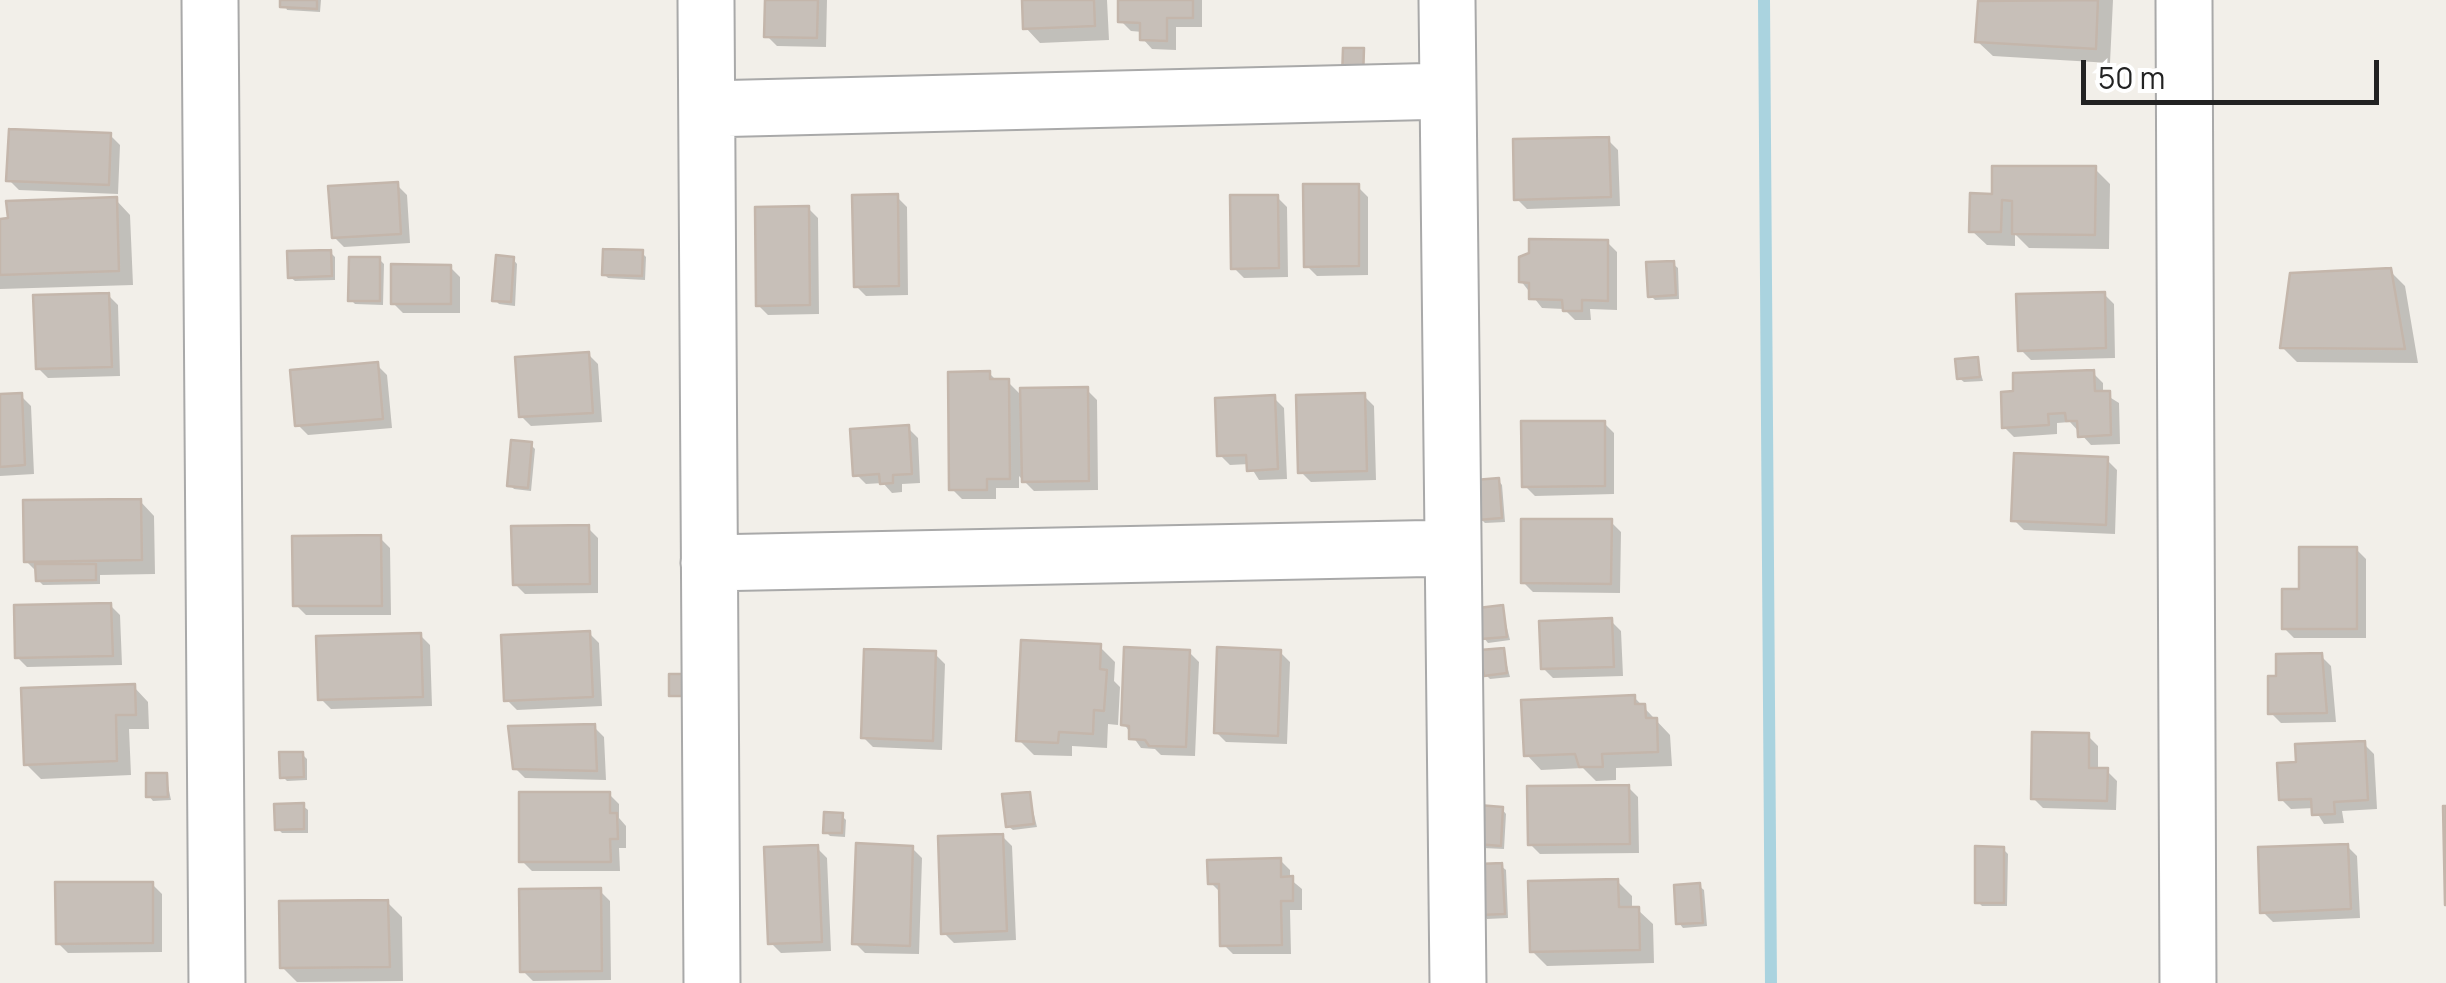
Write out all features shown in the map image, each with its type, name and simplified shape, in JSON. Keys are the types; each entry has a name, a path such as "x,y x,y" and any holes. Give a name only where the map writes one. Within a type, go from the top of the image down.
{"street":[{"path":"210,0 217,983"},
{"path":"706,0 712,983"},
{"path":"1447,0 1458,983"},
{"path":"2184,0 2188,983"},
{"path":"706,109 1448,91"},
{"path":"710,563 1454,548"}],"building":[{"path":"280,0 317,0 317,9 280,7"},
{"path":"765,0 818,0 817,38 764,37"},
{"path":"1022,0 1094,0 1095,26 1023,29"},
{"path":"1118,0 1193,0 1193,18 1167,18 1167,41 1140,40 1140,23 1118,22"},
{"path":"2098,0 2096,49 1975,42 1978,1"},
{"path":"1343,48 1364,48 1363,80 1342,79"},
{"path":"9,129 111,133 109,185 6,181"},
{"path":"1609,137 1611,197 1514,200 1513,139"},
{"path":"1992,166 2096,166 2095,235 2012,234 2012,201 2002,200 2001,232 1969,232 1970,193 1992,194"},
{"path":"398,182 401,234 332,238 328,186"},
{"path":"1303,184 1359,184 1359,266 1304,267"},
{"path":"898,194 899,286 854,287 852,195"},
{"path":"1230,195 1278,195 1279,268 1231,269"},
{"path":"117,197 119,271 0,275 0,219 8,218 6,201"},
{"path":"809,206 810,305 756,306 755,207"},
{"path":"1529,239 1608,240 1608,301 1582,300 1582,311 1563,311 1562,300 1529,299 1529,283 1519,282 1519,257 1529,253"},
{"path":"603,249 643,250 642,276 602,275"},
{"path":"331,250 332,276 288,278 287,251"},
{"path":"496,255 514,257 511,302 492,301"},
{"path":"349,257 380,257 380,301 348,301"},
{"path":"1674,261 1676,295 1648,297 1646,262"},
{"path":"391,264 451,265 451,304 391,304"},
{"path":"2391,268 2405,349 2280,348 2290,273"},
{"path":"2105,292 2106,348 2018,351 2016,294"},
{"path":"109,293 112,367 36,369 33,295"},
{"path":"589,352 593,413 519,417 515,357"},
{"path":"1978,357 1980,377 1957,379 1955,359"},
{"path":"378,362 383,419 295,426 290,370"},
{"path":"2094,370 2095,391 2110,391 2111,435 2078,437 2077,421 2066,421 2065,413 2048,414 2049,425 2002,428 2001,392 2013,391 2013,373"},
{"path":"990,371 990,379 1009,379 1010,479 987,479 987,490 949,490 948,372"},
{"path":"1088,387 1089,481 1022,482 1020,388"},
{"path":"22,393 25,465 0,467 0,394"},
{"path":"1365,393 1367,471 1298,473 1296,395"},
{"path":"1275,395 1278,469 1247,471 1246,455 1217,456 1215,398"},
{"path":"1521,421 1605,421 1605,486 1522,487"},
{"path":"909,425 912,474 893,475 893,483 880,484 879,474 853,476 850,429"},
{"path":"511,440 532,442 528,488 507,486"},
{"path":"2014,453 2108,457 2106,525 2011,521"},
{"path":"1499,478 1502,518 1478,520 1475,480"},
{"path":"141,499 142,560 24,562 23,500"},
{"path":"1521,519 1612,519 1611,584 1521,583"},
{"path":"589,525 590,584 513,585 511,526"},
{"path":"381,535 382,606 293,606 292,536"},
{"path":"2299,547 2357,547 2357,629 2282,629 2282,589 2299,589"},
{"path":"35,564 96,564 96,580 36,581"},
{"path":"111,603 113,656 15,658 14,605"},
{"path":"1503,605 1507,637 1481,639 1478,608"},
{"path":"1612,618 1614,667 1541,669 1539,621"},
{"path":"590,631 593,697 504,701 501,635"},
{"path":"421,633 423,697 318,700 316,636"},
{"path":"1021,640 1101,644 1100,669 1107,670 1104,711 1094,710 1093,734 1059,732 1058,743 1016,741"},
{"path":"1124,647 1190,650 1186,747 1149,746 1145,740 1129,739 1129,726 1121,725"},
{"path":"1217,647 1281,650 1278,736 1214,733"},
{"path":"1504,648 1507,673 1484,676 1480,650"},
{"path":"864,649 936,651 933,741 861,738"},
{"path":"2322,653 2327,713 2268,714 2268,676 2276,676 2276,654"},
{"path":"669,674 687,674 687,696 669,696"},
{"path":"135,684 136,715 116,715 117,761 24,765 21,688"},
{"path":"1635,695 1635,704 1645,704 1646,718 1657,718 1658,752 1602,754 1603,767 1579,767 1575,754 1524,756 1521,700"},
{"path":"595,724 597,771 513,769 508,726"},
{"path":"2032,732 2089,733 2089,768 2108,768 2107,801 2031,799"},
{"path":"2365,741 2368,800 2334,802 2335,814 2312,815 2311,799 2279,800 2277,763 2296,762 2295,744"},
{"path":"279,752 303,752 304,777 280,778"},
{"path":"146,773 167,773 168,797 146,797"},
{"path":"1629,785 1630,844 1528,845 1527,786"},
{"path":"519,792 610,792 610,813 617,813 618,839 610,839 611,862 519,862"},
{"path":"1030,792 1034,824 1006,827 1002,794"},
{"path":"304,803 304,829 275,830 274,804"},
{"path":"1478,805 1503,807 1501,846 1476,844"},
{"path":"2446,806 2446,905 2445,905"},
{"path":"824,812 843,813 842,833 823,833"},
{"path":"1003,834 1007,931 941,934 938,836"},
{"path":"856,843 913,846 910,946 852,944"},
{"path":"2348,844 2351,909 2260,913 2258,847"},
{"path":"818,845 822,942 768,944 764,847"},
{"path":"1975,846 2004,847 2004,903 1975,903"},
{"path":"1281,858 1281,877 1293,876 1293,901 1281,901 1282,945 1220,946 1219,884 1208,884 1207,860"},
{"path":"1502,863 1505,914 1480,915 1478,864"},
{"path":"1618,879 1619,907 1639,907 1640,950 1530,952 1528,881"},
{"path":"55,882 153,882 153,943 56,944"},
{"path":"1700,883 1703,923 1676,924 1674,885"},
{"path":"601,888 602,971 520,972 519,889"},
{"path":"388,900 390,967 280,968 279,901"}],"waterway":[{"path":"1764,0 1771,983"}]}
